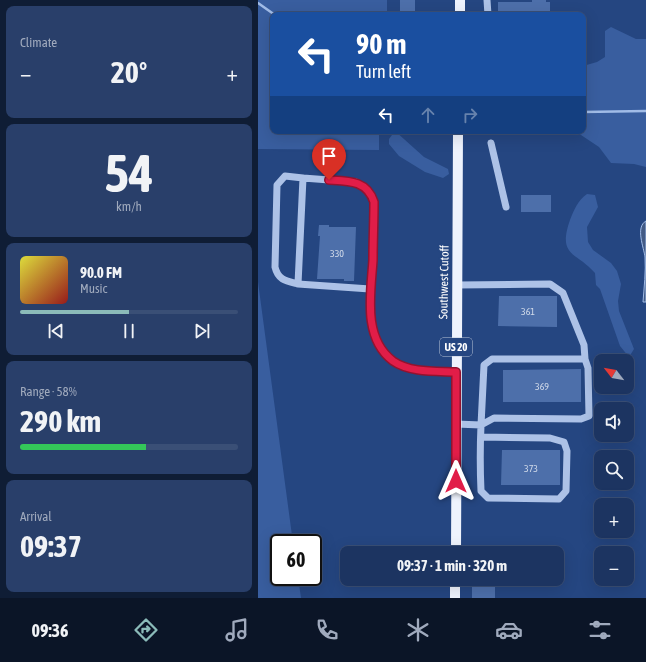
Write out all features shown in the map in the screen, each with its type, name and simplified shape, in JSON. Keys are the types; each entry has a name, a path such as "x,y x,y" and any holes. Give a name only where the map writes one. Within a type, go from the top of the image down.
{"main road":[{"path":"460,0 460,12"},
{"name":"Southwest Cutoff","path":"456,546 458,134"},
{"path":"455,586 455,598"}],"lane":[{"path":"487,0 488,12"},
{"path":"491,143 506,207"},
{"path":"370,290 298,284 281,280 277,275 275,267 277,185 285,176 356,182 364,186 373,197 374,209 370,290 370,311 374,332 385,353 394,361 412,368 456,372"},
{"path":"298,284 302,178"},
{"path":"456,424 481,425 494,418 581,419 589,416 588,368 585,359 584,345 563,293 550,284 457,285"},
{"path":"480,437 550,438 564,442 567,451 566,491 559,499 488,498 481,491 480,437 484,365 492,359 585,359"}],"shaded area":[{"path":"258,0 387,0 387,12 270,12 270,134 379,134 379,150 258,149"},
{"path":"611,27 636,39 646,39 646,167 634,164 611,163 599,147 580,134 586,134 586,65 597,62 605,57 605,31"},
{"path":"393,134 398,134 424,157 448,169 449,174 443,178 425,172 399,156 389,144 389,139"},
{"path":"587,194 595,195 598,207 587,227 588,242 593,250 611,263 617,271 621,284 618,301 619,311 634,349 631,354 627,354 620,346 600,289 596,285 595,273 576,257 567,247 567,232 570,220 579,202"},
{"path":"646,221 646,302 643,302 645,257 641,238 641,228"},
{"path":"258,282 292,534 270,534 270,586 299,586 301,598 258,598"}],"building":[{"path":"400,0 415,0 415,12 400,12"},
{"path":"532,0 546,0 546,2 550,2 550,12 498,12 498,2 532,2"},
{"path":"521,195 551,195 551,212 521,212"},
{"path":"319,225 329,225 329,227 356,227 354,281 344,281 344,279 317,279 320,236 318,236"},
{"path":"499,296 557,296 557,327 498,326"},
{"path":"581,369 581,402 503,402 503,370"},
{"path":"502,450 560,450 560,485 501,485"},
{"path":"472,587 495,587 495,598 472,598"}],"waterway":[{"path":"258,3 271,12"},
{"path":"586,112 646,111"}],"route":[{"path":"329,180 356,182 364,186 373,197 370,311 374,332 385,353 394,361 406,367 456,372 456,481"}]}
